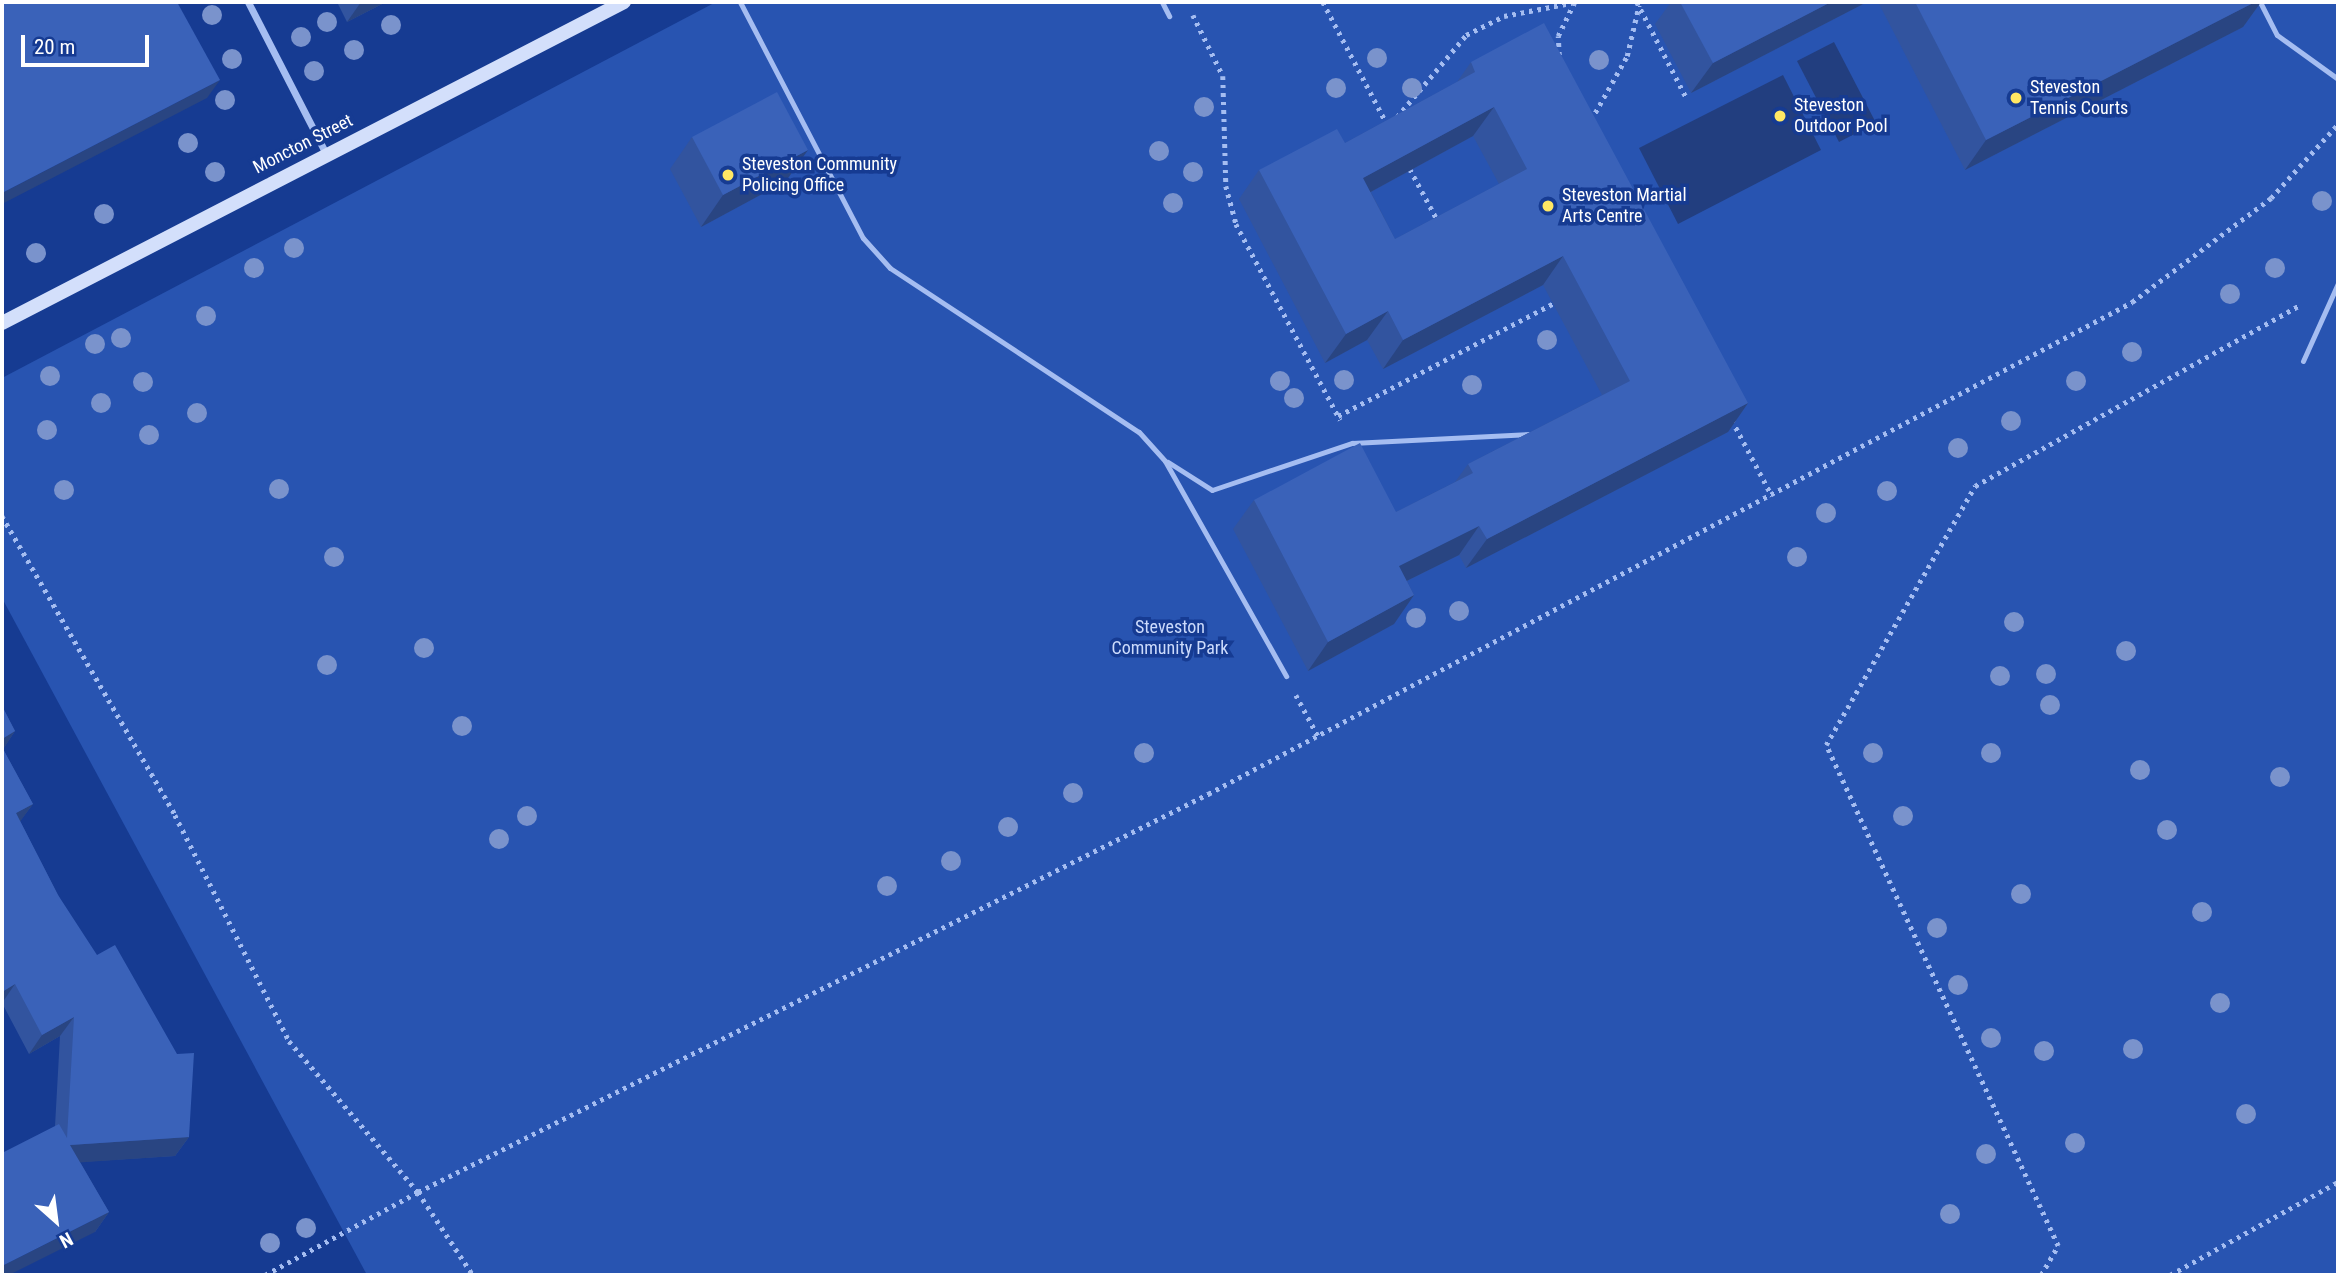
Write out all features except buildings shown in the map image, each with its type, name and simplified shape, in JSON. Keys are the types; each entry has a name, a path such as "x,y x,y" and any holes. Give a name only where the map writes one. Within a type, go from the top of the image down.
{"street":[{"path":"248,2 326,154"},
{"name":"Moncton Street","path":"2,323 624,2"}],"lane":[{"path":"740,2 863,238 890,268 1139,432 1165,461 1286,676"},
{"path":"1162,2 1169,16"},
{"path":"2260,2 2277,34 2338,79"},
{"path":"2303,361 2337,285"},
{"path":"1165,461 1212,489 1352,443 1534,434"}],"path":[{"path":"1323,2 1392,134"},
{"path":"1389,127 1466,36 1504,16 1575,2"},
{"path":"1565,70 1558,36 1575,2"},
{"path":"1638,3 1686,97"},
{"path":"1590,123 1628,56 1638,3"},
{"path":"1188,5 1223,76 1226,186 1237,224 1352,443"},
{"path":"1585,113 1592,135"},
{"path":"265,1275 418,1192 1319,737 2132,302 2272,198 2338,124"},
{"path":"1410,169 1444,232"},
{"path":"2041,1275 2058,1246 1826,745 1975,486 2337,285"},
{"path":"1338,416 1567,296"},
{"path":"1728,412 1772,496"},
{"path":"2,516 175,815 289,1041 418,1192 473,1275"},
{"path":"1286,676 1319,737"},
{"path":"2170,1275 2338,1182"}],"green space":[{"name":"Steveston Community Park","path":"716,2 2338,2 2338,1275 367,1275 2,598 2,378"}],"shaded area":[{"path":"1834,42 1876,123 1839,142 1797,61"},
{"path":"1783,75 1821,150 1678,224 1639,148"}],"place":[{"name":"Steveston Tennis Courts","path":"2016,98"},
{"name":"Steveston Outdoor Pool","path":"1780,116"},
{"name":"Steveston Community Policing Office","path":"728,175"},
{"name":"Steveston Martial Arts Centre","path":"1548,206"}]}
